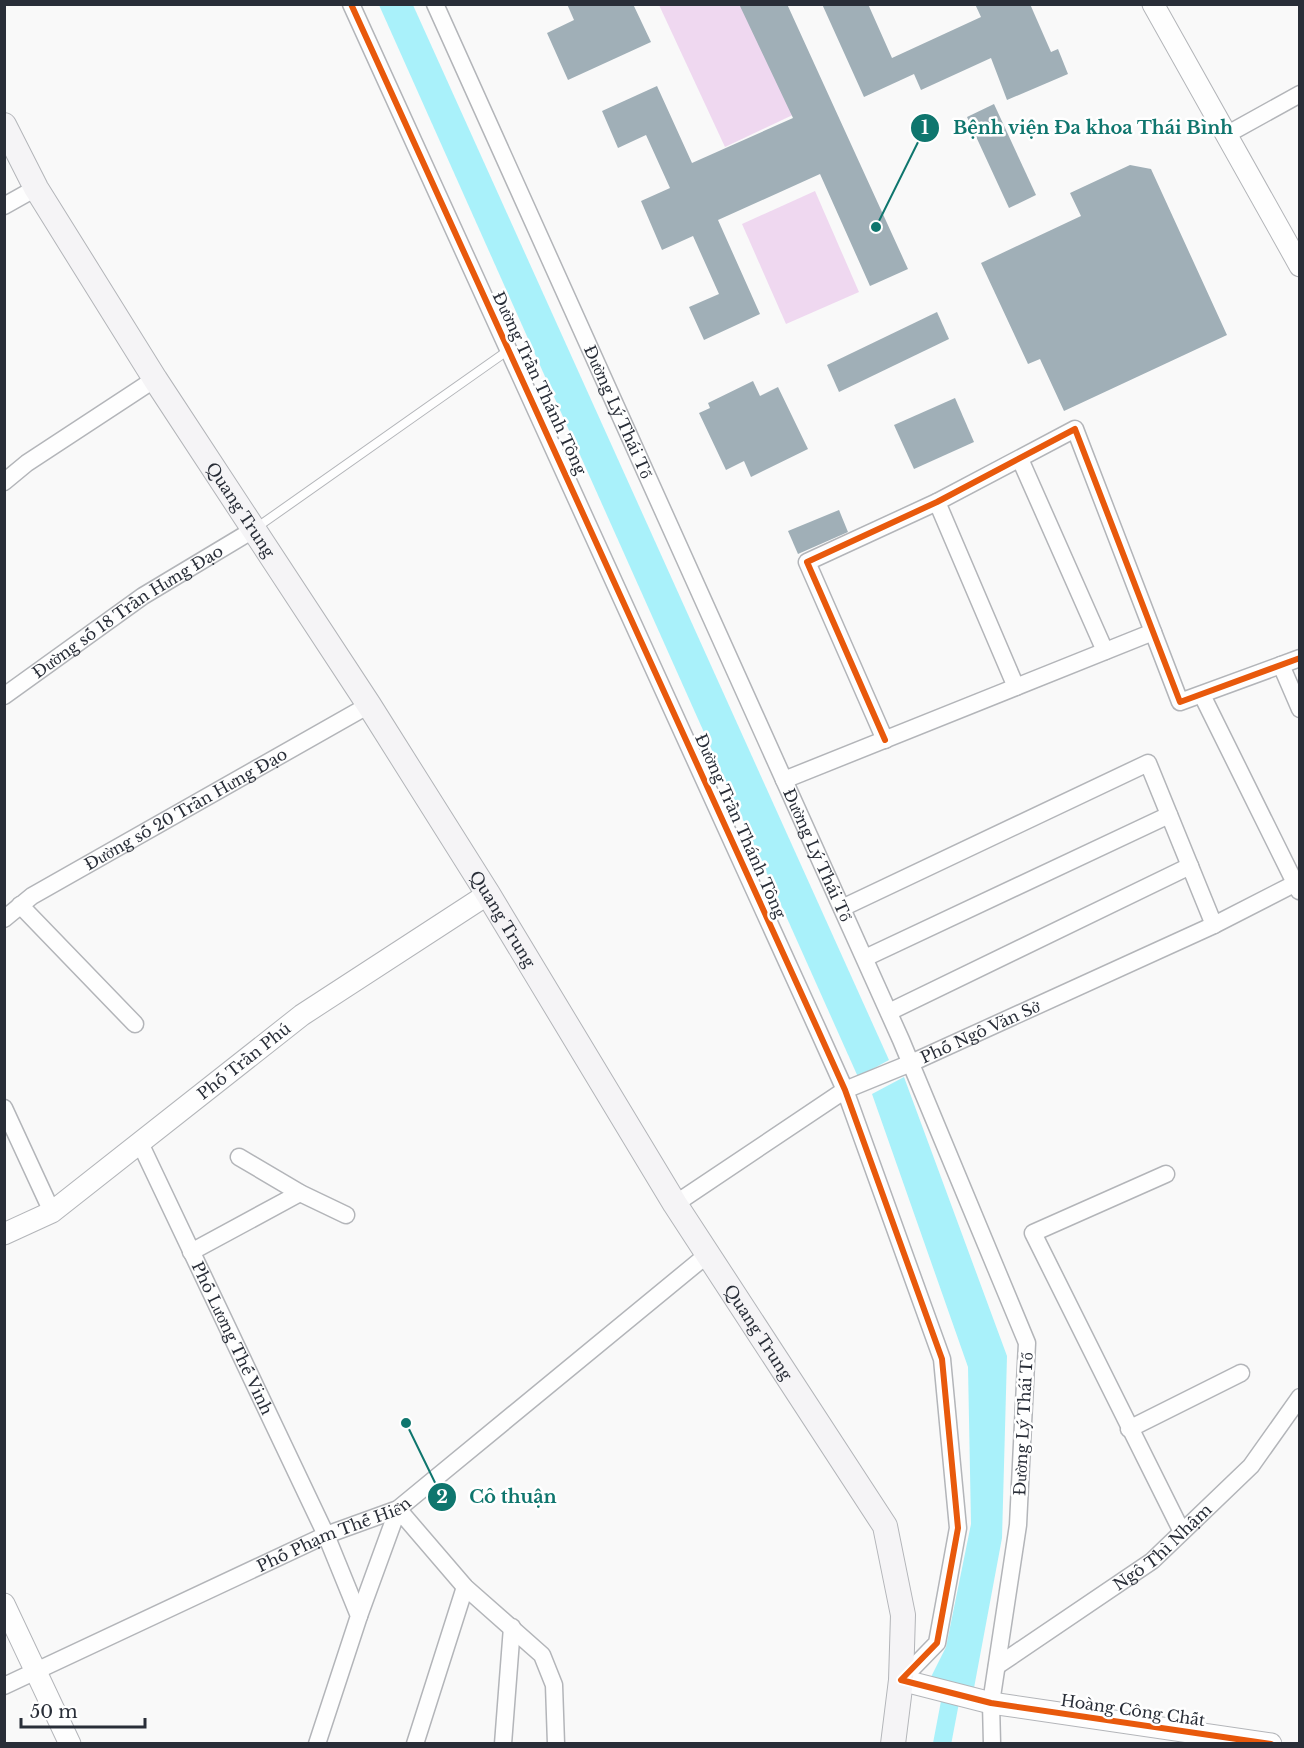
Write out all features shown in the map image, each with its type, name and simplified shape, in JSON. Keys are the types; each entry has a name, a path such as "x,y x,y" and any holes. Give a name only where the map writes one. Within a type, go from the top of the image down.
{"main road":[{"name":"Quang Trung","path":"4,125 36,188 155,380 369,705 488,894 675,1204 885,1526 903,1615 912,1684 893,1743"}],"street":[{"name":"Đường Trần Thánh Tông","path":"351,4 850,1088 942,1359 958,1528 937,1643 912,1684"},
{"name":"Đường Lý Thái Tổ","path":"435,4 889,1012 1027,1343 1018,1525 997,1666 982,1700 996,1740"},
{"path":"1154,4 1299,266"},
{"path":"1226,135 1299,94"},
{"path":"4,206 36,188"},
{"path":"4,482 27,463 155,380"},
{"path":"885,740 807,562 937,502 1075,429 1180,702 1299,658"},
{"path":"1020,459 1105,651"},
{"path":"937,502 1016,687"},
{"name":"Đường số 18 Trần Hưng Đạo","path":"4,696 143,596 253,530"},
{"path":"784,780 1153,632"},
{"path":"1281,665 1299,709"},
{"path":"1202,695 1298,885"},
{"name":"Đường số 20 Trần Hưng Đạo","path":"4,919 20,905 369,705"},
{"path":"842,908 1148,763 1214,925"},
{"path":"865,958 1169,815"},
{"path":"889,1012 1190,866"},
{"name":"Phố Ngô Văn Sở","path":"675,1204 850,1088 911,1063 1298,885"},
{"name":"Phố Trần Phú","path":"4,1234 52,1212 302,1015 488,894"},
{"path":"20,905 135,1024"},
{"path":"4,1108 52,1212"},
{"name":"Phố Lương Thế Vinh","path":"140,1143 326,1535 359,1617"},
{"path":"239,1157 300,1193 346,1215"},
{"path":"1166,1174 1033,1233 1182,1532"},
{"path":"191,1252 300,1193"},
{"name":"Phố Phạm Thế Hiển","path":"4,1686 326,1535 398,1509 708,1254"},
{"path":"1129,1429 1241,1373"},
{"name":"Ngô Thì Nhậm","path":"997,1666 1152,1561 1251,1466 1299,1397"},
{"path":"317,1743 398,1509 465,1587 542,1655 554,1685 556,1743"},
{"path":"415,1743 465,1587"},
{"path":"4,1604 70,1743"},
{"path":"503,1743 512,1628"},
{"name":"Hoàng Công Chất","path":"912,1684 982,1700 1270,1743"}],"lane":[{"path":"253,530 510,349"}],"shaded area":[{"path":"659,5 747,5 797,113 725,147"},
{"path":"815,191 859,292 786,324 742,224"}],"water":[{"path":"379,5 413,5 889,1060 858,1077"},
{"path":"904,1077 1007,1356 1002,1538 974,1688 931,1677 946,1647 971,1524 968,1367 872,1094"}],"building":[{"path":"567,4 633,4 651,42 568,80 547,33 574,20"},
{"path":"739,4 787,4 908,269 870,286 820,174 718,220 760,314 704,340 689,307 719,294 693,236 662,250 641,201 670,188 646,135 618,148 602,111 657,86 692,163 793,118"},
{"path":"822,4 868,4 892,58 981,17 975,4 1030,4 1051,52 1058,49 1068,74 1007,100 991,58 921,90 914,74 864,97"},
{"path":"994,104 1036,195 1009,208 967,117"},
{"path":"1130,165 1151,169 1227,335 1064,411 1040,359 1028,364 981,263 1081,216 1070,193"},
{"path":"937,312 949,339 839,392 827,365"},
{"path":"753,381 760,396 778,387 808,449 751,477 744,461 726,470 699,413 710,408 708,403"},
{"path":"955,398 974,442 914,469 894,425"},
{"path":"839,510 848,532 798,554 788,531"}],"waterway":[{"path":"942,1744 954,1681"}],"cycle path":[{"path":"351,4 845,1090 942,1359 958,1528 937,1643 901,1680 991,1703 1271,1744"},
{"path":"885,740 807,562 937,502 1075,429 1180,702 1300,658"}],"place":[{"name":"Bệnh viện Đa khoa Thái Bình","path":"876,227"},
{"name":"Cô thuận","path":"406,1423"}]}
